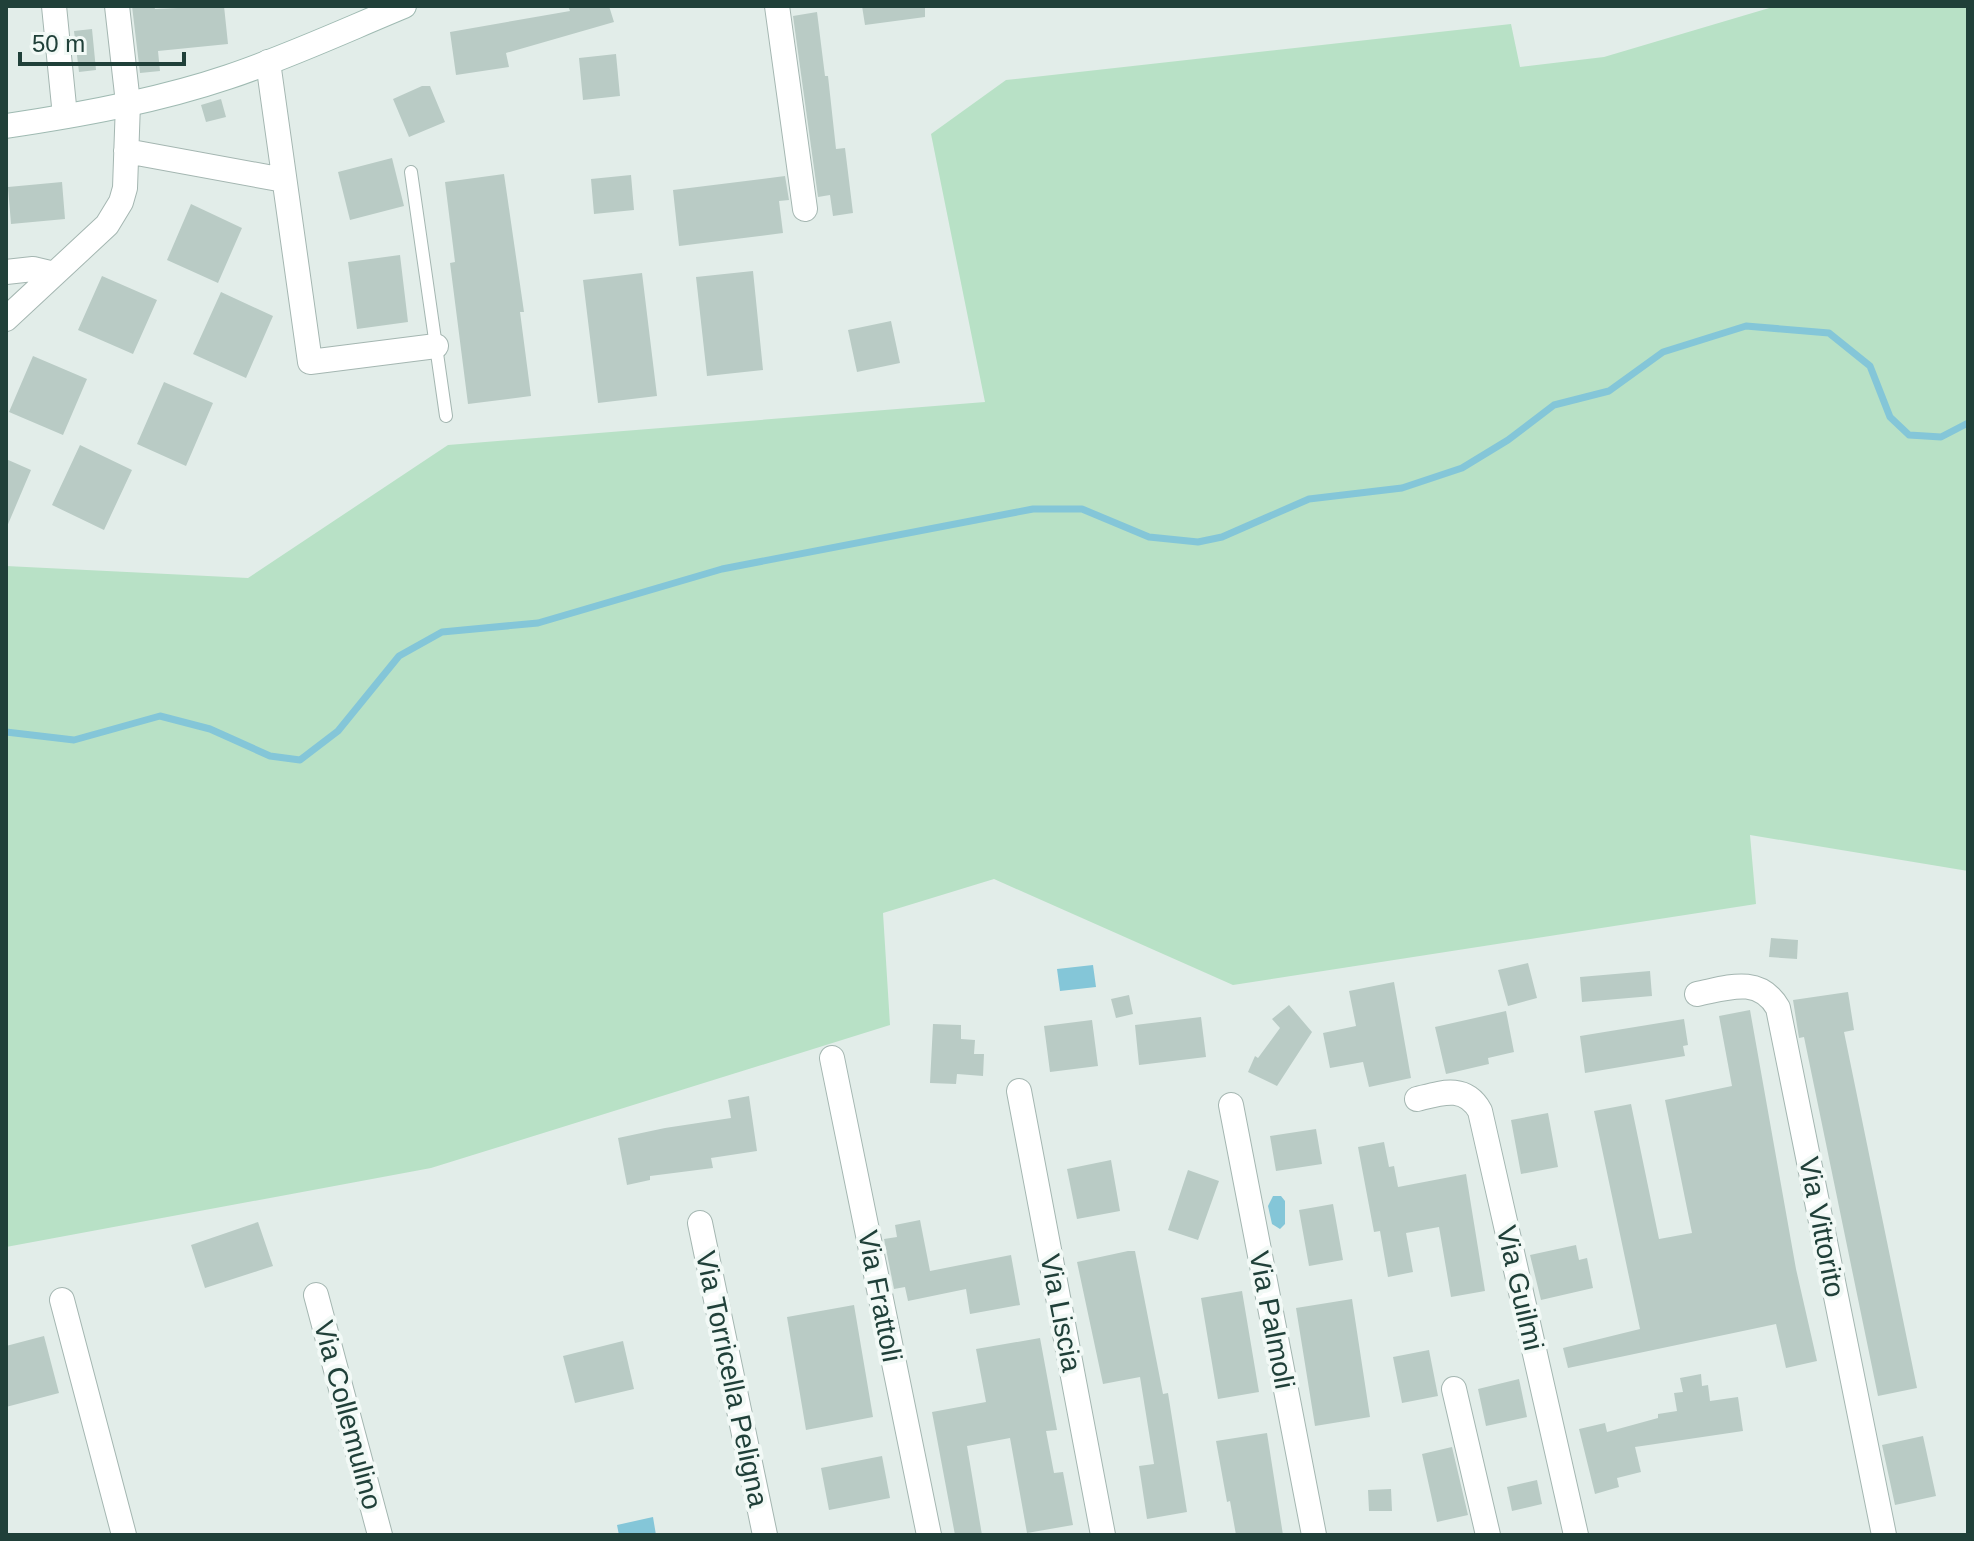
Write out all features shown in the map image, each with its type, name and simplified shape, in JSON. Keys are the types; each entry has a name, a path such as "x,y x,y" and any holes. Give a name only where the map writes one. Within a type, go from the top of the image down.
{"street":[{"path":"54,6 65,116"},
{"path":"6,319 107,225 125,188 128,103 117,6"},
{"path":"6,126 194,87 268,62 375,12 404,6"},
{"path":"777,6 805,209"},
{"path":"268,62 310,362 436,346"},
{"path":"126,151 284,180"},
{"path":"6,272 33,269 54,274"},
{"name":"Via Vittorito","path":"1697,994 1738,985 1755,986 1770,995 1778,1008 1884,1535"},
{"name":"Via Frattoli","path":"832,1058 929,1535"},
{"name":"Via Liscia","path":"1019,1091 1103,1535"},
{"name":"Via Guilmi","path":"1417,1099 1455,1091 1472,1100 1480,1111 1576,1535"},
{"name":"Via Palmoli","path":"1231,1105 1314,1535"},
{"name":"Via Torricella Peligna","path":"700,1223 765,1535"},
{"name":"Via Collemulino","path":"316,1295 380,1535"},
{"path":"62,1300 124,1535"},
{"path":"1454,1389 1488,1535"}],"lane":[{"path":"411,172 446,416"}],"green space":[{"path":"1776,6 1968,6 1968,871 1750,835 1756,904 1233,985 994,879 883,913 890,1025 431,1168 6,1247 6,566 248,578 448,445 985,402 931,134 1006,80 1511,24 1520,67 1604,57"}],"water":[{"path":"1093,965 1096,987 1060,991 1057,969"},
{"path":"1273,1196 1281,1196 1285,1201 1285,1224 1280,1229 1272,1224 1268,1206"},
{"path":"653,1517 656,1535 619,1535 617,1525"}],"building":[{"path":"132,6 154,6 155,9 224,6 228,44 158,51 160,71 140,73"},
{"path":"568,6 609,6 614,22 506,53 509,67 456,75 450,32 570,11"},
{"path":"862,6 925,6 925,17 865,25"},
{"path":"817,12 836,149 845,148 853,213 833,216 830,195 818,197 793,16"},
{"path":"92,29 96,70 79,72 74,31"},
{"path":"616,54 620,96 583,100 579,58"},
{"path":"422,86 430,86 445,122 409,137 393,99"},
{"path":"221,99 226,117 206,122 201,105"},
{"path":"392,158 404,206 350,220 338,172"},
{"path":"504,174 524,312 520,312 531,396 468,404 450,263 455,262 445,182"},
{"path":"631,175 634,210 594,214 591,179"},
{"path":"785,176 789,200 779,201 783,233 679,246 673,190"},
{"path":"62,182 65,219 11,224 8,187"},
{"path":"191,204 242,228 218,283 167,260"},
{"path":"400,255 408,322 357,329 348,262"},
{"path":"753,271 763,370 707,376 696,277"},
{"path":"642,273 657,396 598,403 583,280"},
{"path":"102,276 157,300 133,354 78,330"},
{"path":"221,292 273,316 246,378 193,354"},
{"path":"891,321 900,363 857,372 848,330"},
{"path":"33,356 87,379 63,435 9,412"},
{"path":"164,382 213,403 186,466 137,444"},
{"path":"80,445 132,470 104,530 52,505"},
{"path":"6,459 31,470 6,529"},
{"path":"1771,938 1798,940 1797,959 1769,957"},
{"path":"1528,963 1537,998 1508,1006 1498,970"},
{"path":"1650,971 1652,996 1582,1002 1580,977"},
{"path":"1394,982 1411,1078 1369,1087 1363,1062 1330,1068 1323,1033 1356,1026 1349,991"},
{"path":"1848,992 1854,1030 1844,1032 1917,1388 1878,1396 1804,1037 1799,1038 1793,1000"},
{"path":"1129,995 1133,1014 1116,1018 1111,999"},
{"path":"1289,1005 1312,1032 1277,1086 1248,1072 1255,1056 1258,1058 1280,1028 1272,1019"},
{"path":"1750,1010 1796,1269 1817,1361 1786,1368 1776,1324 1568,1368 1563,1348 1640,1329 1594,1111 1631,1104 1659,1239 1692,1233 1665,1100 1732,1086 1719,1016"},
{"path":"1506,1011 1514,1052 1488,1058 1489,1064 1446,1074 1435,1027"},
{"path":"1201,1017 1206,1057 1139,1065 1135,1025"},
{"path":"1684,1019 1688,1045 1683,1046 1685,1056 1585,1073 1580,1036"},
{"path":"1092,1020 1098,1066 1050,1072 1044,1026"},
{"path":"933,1024 961,1025 961,1039 975,1040 974,1054 984,1054 983,1076 957,1074 956,1084 930,1083"},
{"path":"749,1096 757,1151 711,1158 713,1168 650,1176 650,1180 627,1185 618,1138 731,1118 728,1100"},
{"path":"1548,1113 1558,1167 1521,1174 1511,1120"},
{"path":"1316,1129 1322,1164 1276,1171 1270,1136"},
{"path":"1384,1142 1389,1167 1394,1166 1398,1187 1466,1174 1485,1291 1451,1297 1439,1227 1406,1233 1413,1272 1388,1277 1380,1231 1374,1232 1358,1147"},
{"path":"1111,1160 1120,1211 1077,1219 1067,1169"},
{"path":"1188,1170 1219,1181 1198,1240 1168,1230"},
{"path":"1333,1204 1343,1260 1309,1266 1299,1210"},
{"path":"920,1220 930,1271 1011,1255 1020,1305 970,1314 966,1289 908,1301 905,1287 894,1289 884,1239 897,1237 895,1225"},
{"path":"258,1222 273,1266 205,1288 191,1245"},
{"path":"1576,1245 1579,1260 1587,1258 1593,1288 1541,1300 1530,1255"},
{"path":"1135,1251 1163,1394 1168,1393 1187,1512 1147,1519 1139,1466 1154,1464 1140,1377 1103,1384 1077,1262"},
{"path":"1242,1291 1259,1392 1218,1399 1201,1298"},
{"path":"1352,1299 1370,1417 1315,1426 1296,1308"},
{"path":"854,1305 873,1417 806,1430 787,1317"},
{"path":"44,1336 59,1393 6,1407 6,1346"},
{"path":"1040,1338 1057,1430 1046,1431 1054,1473 1063,1472 1073,1525 1027,1533 1010,1438 967,1446 982,1535 955,1535 932,1412 986,1402 976,1349"},
{"path":"623,1341 634,1389 575,1403 563,1356"},
{"path":"1429,1350 1438,1396 1402,1403 1393,1357"},
{"path":"1701,1374 1702,1386 1708,1385 1710,1401 1738,1397 1743,1431 1635,1447 1641,1472 1617,1478 1619,1487 1595,1494 1579,1429 1605,1423 1607,1432 1658,1418 1658,1414 1677,1411 1674,1393 1683,1392 1680,1378"},
{"path":"1519,1379 1527,1417 1486,1426 1478,1389"},
{"path":"1267,1433 1283,1535 1236,1535 1216,1441"},
{"path":"1923,1436 1936,1496 1895,1505 1882,1445"},
{"path":"1452,1447 1468,1515 1437,1522 1422,1454"},
{"path":"882,1456 890,1498 829,1510 821,1468"},
{"path":"1537,1480 1542,1504 1512,1511 1507,1487"},
{"path":"1391,1489 1392,1511 1369,1511 1368,1490"}],"waterway":[{"path":"6,732 74,740 160,716 210,729 270,756 300,760 338,731 399,656 442,632 538,623 722,569 1033,509 1082,509 1149,537 1198,542 1222,537 1309,499 1402,488 1462,468 1508,440 1554,405 1609,391 1663,352 1746,326 1829,333 1870,366 1890,417 1909,435 1941,437 1968,423"}]}
